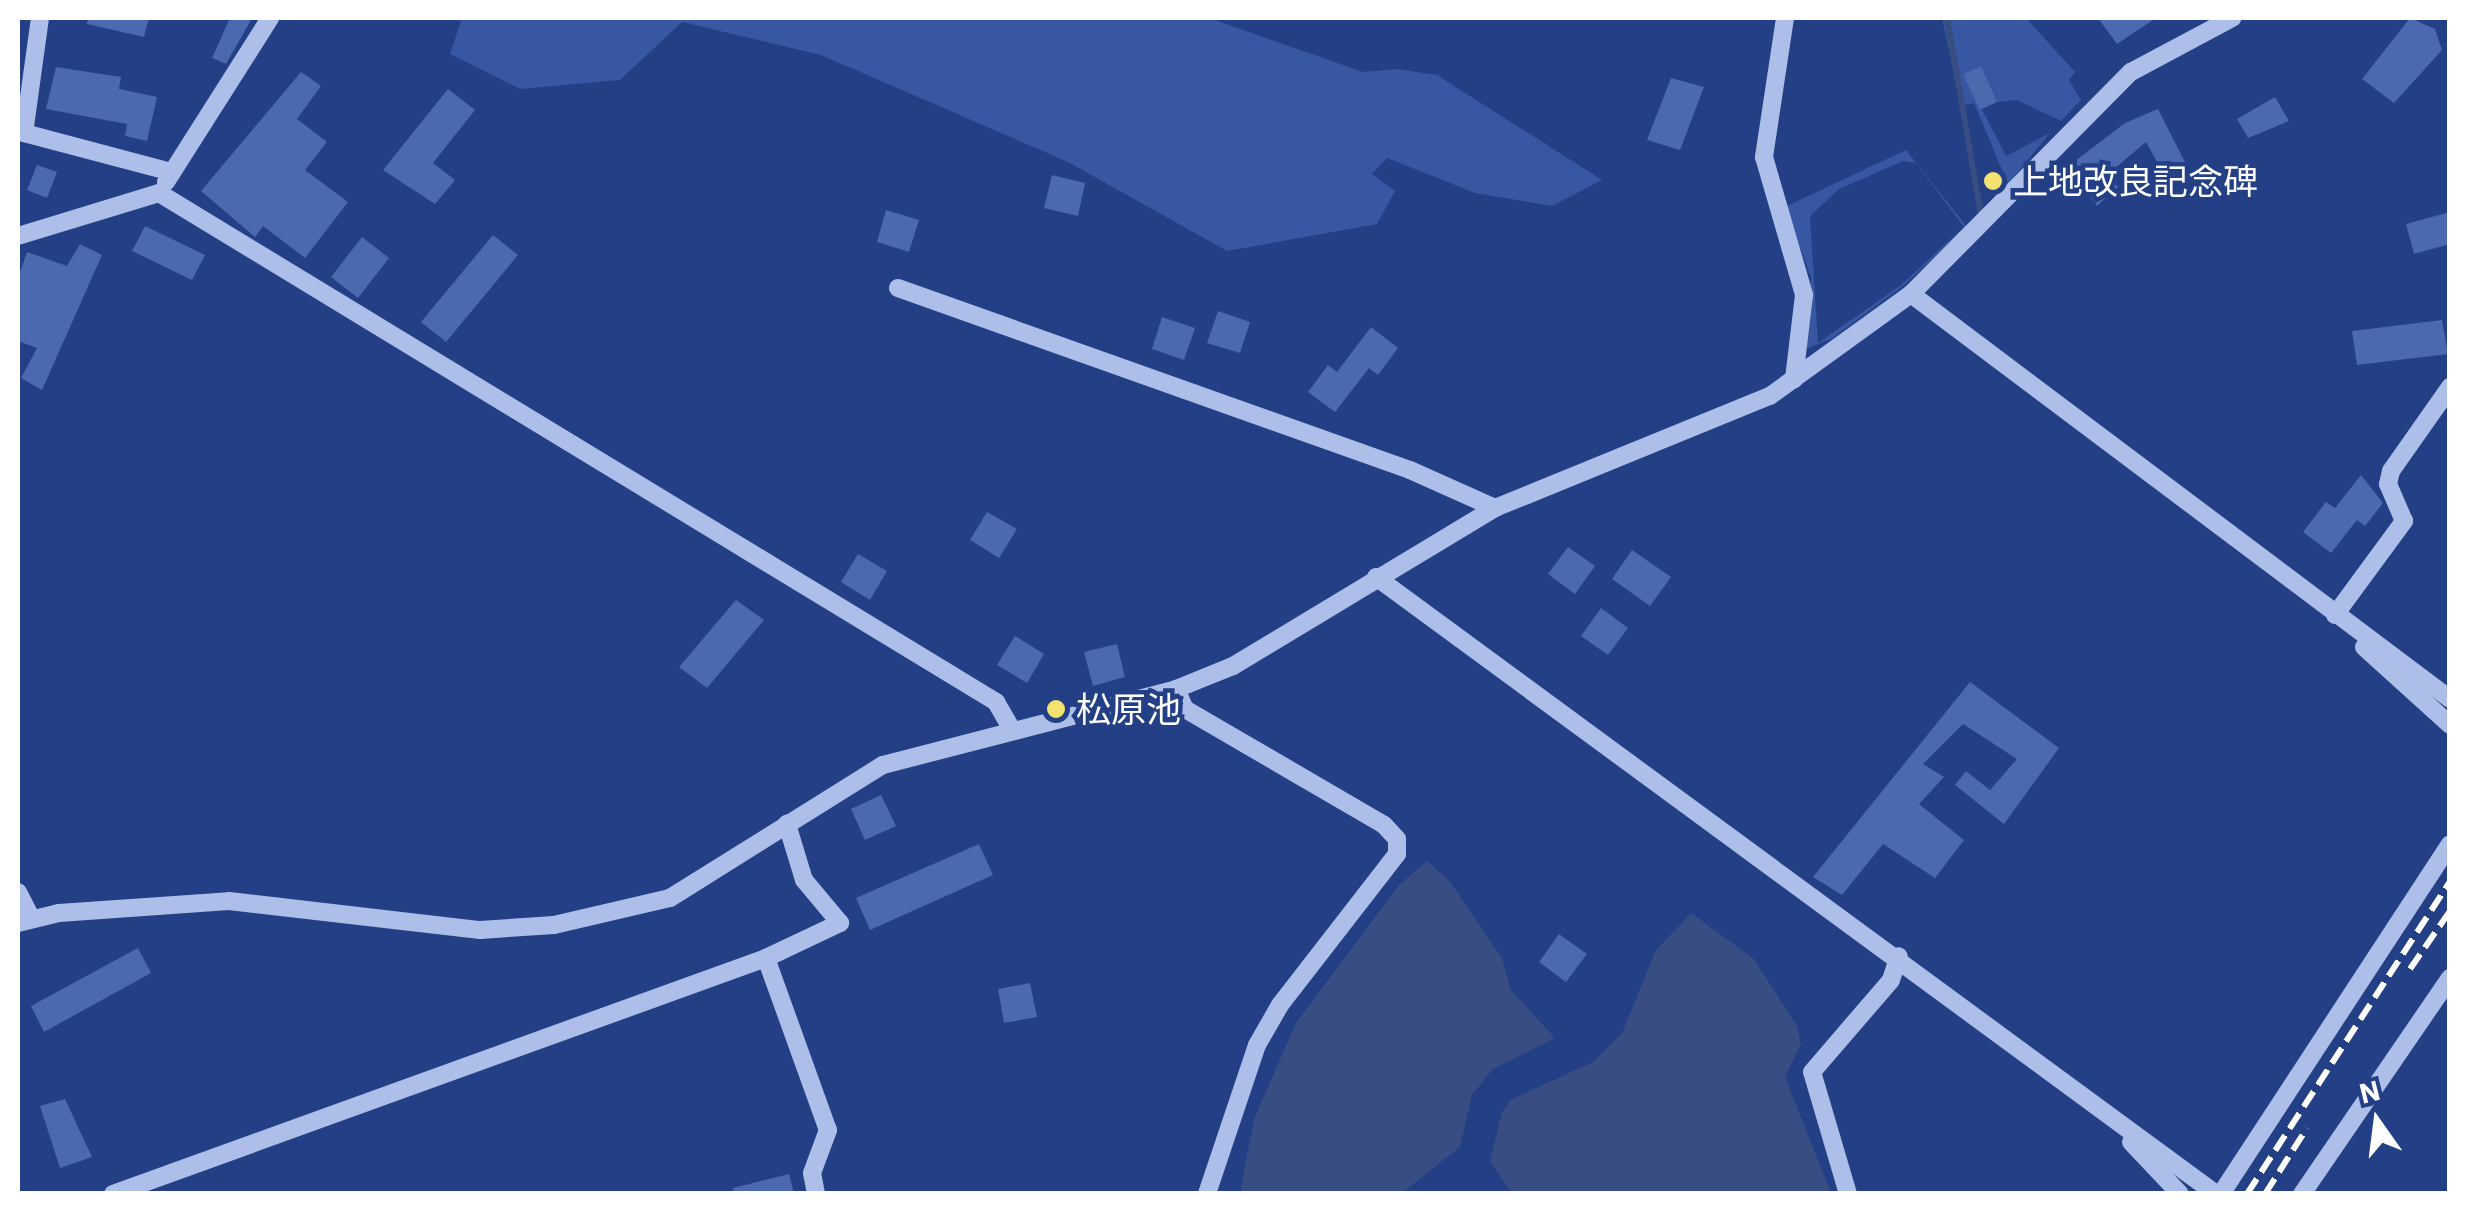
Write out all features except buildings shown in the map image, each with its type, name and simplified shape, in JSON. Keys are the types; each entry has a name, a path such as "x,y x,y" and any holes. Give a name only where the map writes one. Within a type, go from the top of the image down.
{"street":[{"path":"40,18 24,133 172,172"},
{"path":"18,236 159,193 270,18"},
{"path":"1785,18 1764,157 1804,295 1794,380"},
{"path":"18,892 24,920 229,901 480,930 554,926 670,898 883,764 1176,690 1233,666 1495,508 1770,396 1911,294 2131,72 2232,18"},
{"path":"159,193 996,702 1012,730"},
{"path":"898,288 1410,470 1495,508"},
{"path":"1911,294 2368,642 2450,699"},
{"path":"2335,615 2404,521 2388,484 2390,471 2450,387"},
{"path":"1376,577 1899,956 2215,1192 2450,844"},
{"path":"2368,642 2362,651 2450,725"},
{"path":"1176,690 1185,709 1384,826 1397,840 1397,854 1280,1005 1257,1046 1207,1194"},
{"path":"113,1194 766,958 840,923 804,880 787,824"},
{"path":"1848,1194 1812,1072 1890,980 1899,956"},
{"path":"766,958 828,1130 812,1173 816,1194"},
{"path":"2302,1194 2450,978"},
{"path":"2099,1109 2180,1194"}],"shaded area":[{"path":"462,18 1209,18 1363,72 1397,69 1437,75 1602,180 1552,206 1475,193 1387,158 1372,174 1395,191 1377,224 1227,251 1068,162 821,55 682,22 620,80 520,89 450,54"},
{"path":"1942,18 2026,18 2075,72 2069,80 2081,100 2061,121 2017,100 1997,102 1981,67 1964,74 2006,156 2050,133 2008,184 1974,103 1961,106"},
{"path":"1906,150 1967,227 1903,286 1831,339 1806,349 1811,277 1785,207","holes":["1903,161 1916,163 1964,227 1901,285 1818,343 1810,216 1839,189"]},
{"path":"1427,861 1450,882 1502,958 1510,989 1555,1038 1493,1069 1472,1095 1460,1147 1402,1193 1240,1193 1254,1119 1296,1023 1399,885"},
{"path":"1691,913 1754,959 1797,1026 1801,1044 1785,1077 1831,1193 1512,1193 1490,1161 1502,1112 1510,1100 1593,1062 1622,1033 1656,950"}],"waterway":[{"path":"1947,18 1980,210"}],"railway":[{"path":"2247,1194 2450,882"},
{"path":"2410,969 2450,911"},
{"path":"2265,1194 2307,1128"}],"place":[{"name":"上地改良記念碑","path":"1993,181"},
{"name":"松原池","path":"1056,709"}]}
